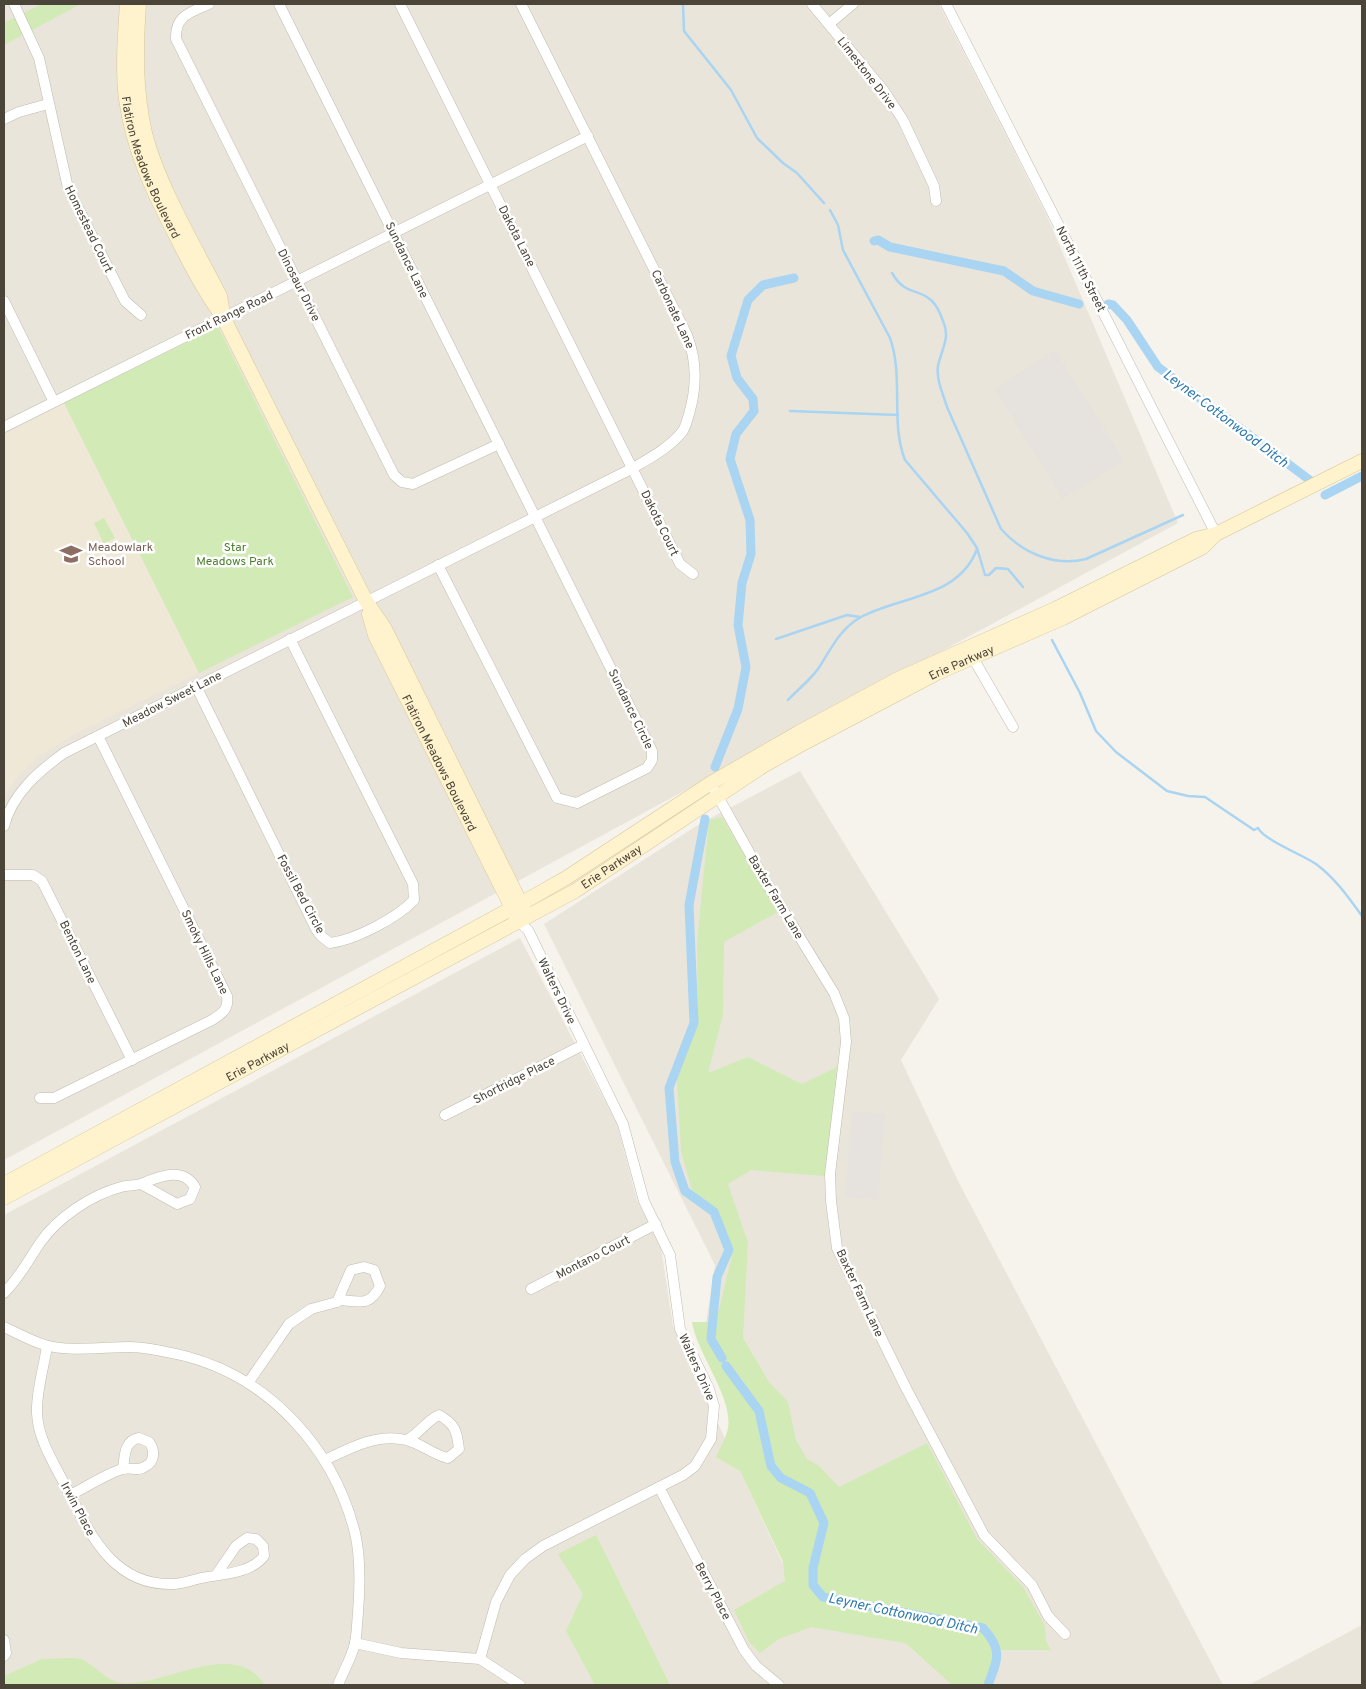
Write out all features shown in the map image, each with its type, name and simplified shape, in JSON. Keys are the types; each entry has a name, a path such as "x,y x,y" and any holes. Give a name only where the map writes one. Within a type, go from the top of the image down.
{"main road":[{"name":"Flatiron Meadows Boulevard","path":"127,4 124,71 126,99 139,155 151,186 210,300 223,317 366,601 385,629 525,923"},
{"name":"Flatiron Meadows Boulevard","path":"139,4 136,55 139,97 145,133 154,162 220,296 223,317"},
{"name":"Erie Parkway","path":"4,1198 525,923 575,891 714,789 798,733 898,679 1055,609 1196,539 1216,534 1362,461"},
{"name":"Erie Parkway","path":"4,1184 517,906 714,789 911,686 1063,618 1203,547 1216,534"}],"street":[{"name":"Homestead Court","path":"14,4 37,53 68,188 125,301 141,315"},
{"name":"Dinosaur Drive","path":"209,4 181,18 176,28 176,39 394,475 398,479 413,484 499,444"},
{"name":"Sundance Lane","path":"279,4 535,516"},
{"name":"Dakota Lane","path":"400,4 632,468"},
{"name":"Carbonate Lane","path":"366,601 632,468 667,447 684,430 692,405 696,376 694,352 687,334 522,4"},
{"name":"Limestone Drive","path":"812,4 884,91 903,120 934,186 936,201"},
{"path":"829,24 853,4"},
{"name":"North 111th Street","path":"946,4 1216,534"},
{"path":"4,119 18,112 48,104"},
{"name":"Front Range Road","path":"4,427 588,136"},
{"path":"4,301 54,402"},
{"name":"Dakota Court","path":"632,468 680,564 693,574"},
{"name":"Sundance Circle","path":"438,565 556,798 577,803 647,768 652,760 652,751 535,516"},
{"name":"Meadow Sweet Lane","path":"4,826 15,802 39,772 64,753 366,601"},
{"name":"Fossil Bed Circle","path":"196,686 316,929 330,943 340,942 357,935 404,911 414,900 413,884 290,639"},
{"path":"972,658 1013,728"},
{"name":"Smoky Hills Lane","path":"40,1098 54,1098 132,1060 212,1020 224,1013 228,1005 227,996 98,736"},
{"name":"Baxter Farm Lane","path":"714,789 764,880 834,993 844,1018 846,1042 830,1174 831,1202 837,1248 906,1388 984,1535 1032,1585 1048,1616 1065,1634"},
{"name":"Benton Lane","path":"4,875 33,875 42,881 132,1060"},
{"name":"Walters Drive","path":"480,1659 496,1602 510,1575 525,1559 543,1546 659,1488 695,1466 711,1439 714,1421 714,1406 709,1389 680,1329 670,1255 644,1201 623,1124 525,923"},
{"name":"Shortridge Place","path":"445,1115 583,1045"},
{"path":"4,1293 22,1274 40,1242 56,1224 79,1207 102,1194 122,1187 141,1184 155,1178 178,1174 188,1177 194,1186 190,1199 177,1204 141,1184"},
{"name":"Montano Court","path":"531,1289 656,1224"},
{"path":"248,1383 289,1324 311,1309 337,1302 364,1302 374,1297 380,1286 374,1270 364,1267 351,1270 337,1302"},
{"path":"4,1327 47,1346 132,1347 184,1356 210,1364 248,1383 284,1410 306,1434 325,1460 355,1534 359,1596 355,1643 338,1685"},
{"name":"Irwin Place","path":"47,1346 37,1413 49,1454 97,1545 108,1558 132,1575 153,1581 175,1584 245,1569 258,1564 264,1556 263,1546 256,1539 247,1538 236,1546 216,1575"},
{"path":"325,1460 360,1443 391,1439 407,1440 436,1455 448,1458 459,1449 457,1435 450,1421 439,1415 428,1420 416,1434 407,1440"},
{"path":"70,1495 123,1469"},
{"name":"Berry Place","path":"659,1488 744,1650 756,1666 779,1685"},
{"path":"4,1640 6,1653 4,1656"},
{"path":"355,1643 401,1653 480,1659 520,1685"}],"shaded area":[{"path":"4,4 939,4 1047,216 1178,523 4,1160"},
{"path":"1055,350 1124,460 1063,499 994,389"},
{"name":"Meadowlark School","path":"64,403 199,673 73,735 39,756 14,781 4,798 4,435"},
{"path":"800,771 939,999 901,1060 958,1181 1223,1685 986,1685 994,1651 807,1599 705,1329 715,1265 544,924 701,823"},
{"path":"520,938 617,1124 637,1200 661,1248 673,1326 801,1603 905,1643 952,1685 4,1685 4,1215"},
{"path":"852,1111 885,1114 878,1200 845,1197"},
{"path":"1362,1625 1362,1685 1249,1685"}],"green space":[{"path":"42,4 81,4 4,45 4,23"},
{"name":"Star Meadows Park","path":"218,327 353,597 199,673 64,403"},
{"path":"104,518 115,538 104,544 94,523"},
{"path":"722,817 778,912 724,942 723,1015 708,1073 748,1057 802,1084 837,1067 825,1176 751,1170 728,1184 748,1243 743,1338 769,1382 788,1402 796,1440 807,1459 819,1466 839,1487 927,1443 977,1539 1023,1587 1045,1626 1046,1641 1051,1650 994,1650 986,1685 952,1685 905,1643 811,1627 779,1639 760,1653 749,1642 734,1610 785,1581 783,1562 740,1471 716,1457 727,1432 728,1416 720,1389 700,1348 692,1322 716,1322 733,1251 717,1214 692,1190 681,1151 677,1078 698,1024 697,943 709,820"},
{"path":"596,1535 670,1685 595,1685 566,1631 583,1594 558,1554"},
{"path":"68,1658 83,1660 111,1680 122,1683 139,1682 217,1664 236,1665 252,1671 265,1685 4,1685 4,1676 42,1659"}],"waterway":[{"path":"683,4 684,31 731,90 757,138 783,163 797,173 824,203"},
{"path":"830,210 838,225 843,250 890,338 896,368 898,430 905,460 967,533 977,548 985,575 989,575 996,568 1008,569 1023,587"},
{"name":"Leyner Cottonwood Ditch","path":"874,241 878,240 890,247 1004,271 1033,291 1079,304"},
{"path":"892,273 902,286 922,294 932,301 940,313 946,333 945,344 938,366 942,392 1001,529 1009,538 1040,556 1063,561 1074,561 1086,559 1183,515"},
{"name":"Leyner Cottonwood Ditch","path":"715,767 738,709 746,667 738,625 742,583 751,554 750,520 730,459 736,434 754,411 753,399 737,378 731,356 748,300 763,285 794,278"},
{"name":"Leyner Cottonwood Ditch","path":"1108,304 1113,305 1127,320 1158,367 1311,481"},
{"path":"790,411 898,415"},
{"name":"Leyner Cottonwood Ditch","path":"1325,495 1362,476"},
{"path":"788,700 813,675 847,627 861,617 876,610 943,587 957,577 968,565 977,549"},
{"path":"776,639 847,615 860,617"},
{"path":"1052,640 1080,693 1096,731 1116,752 1167,791 1188,796 1205,797 1254,830 1258,828 1276,842 1310,860 1335,882 1362,916"},
{"name":"Leyner Cottonwood Ditch","path":"705,819 689,905 694,1023 669,1088 675,1162 685,1191 714,1212 729,1250 717,1277 711,1339 722,1358"},
{"name":"Leyner Cottonwood Ditch","path":"726,1366 759,1411 771,1466 781,1478 810,1493 824,1523 813,1568 813,1585 823,1597 983,1628 994,1643 997,1655 988,1685"}],"place":[{"name":"Meadowlark School","path":"71,554"}]}
